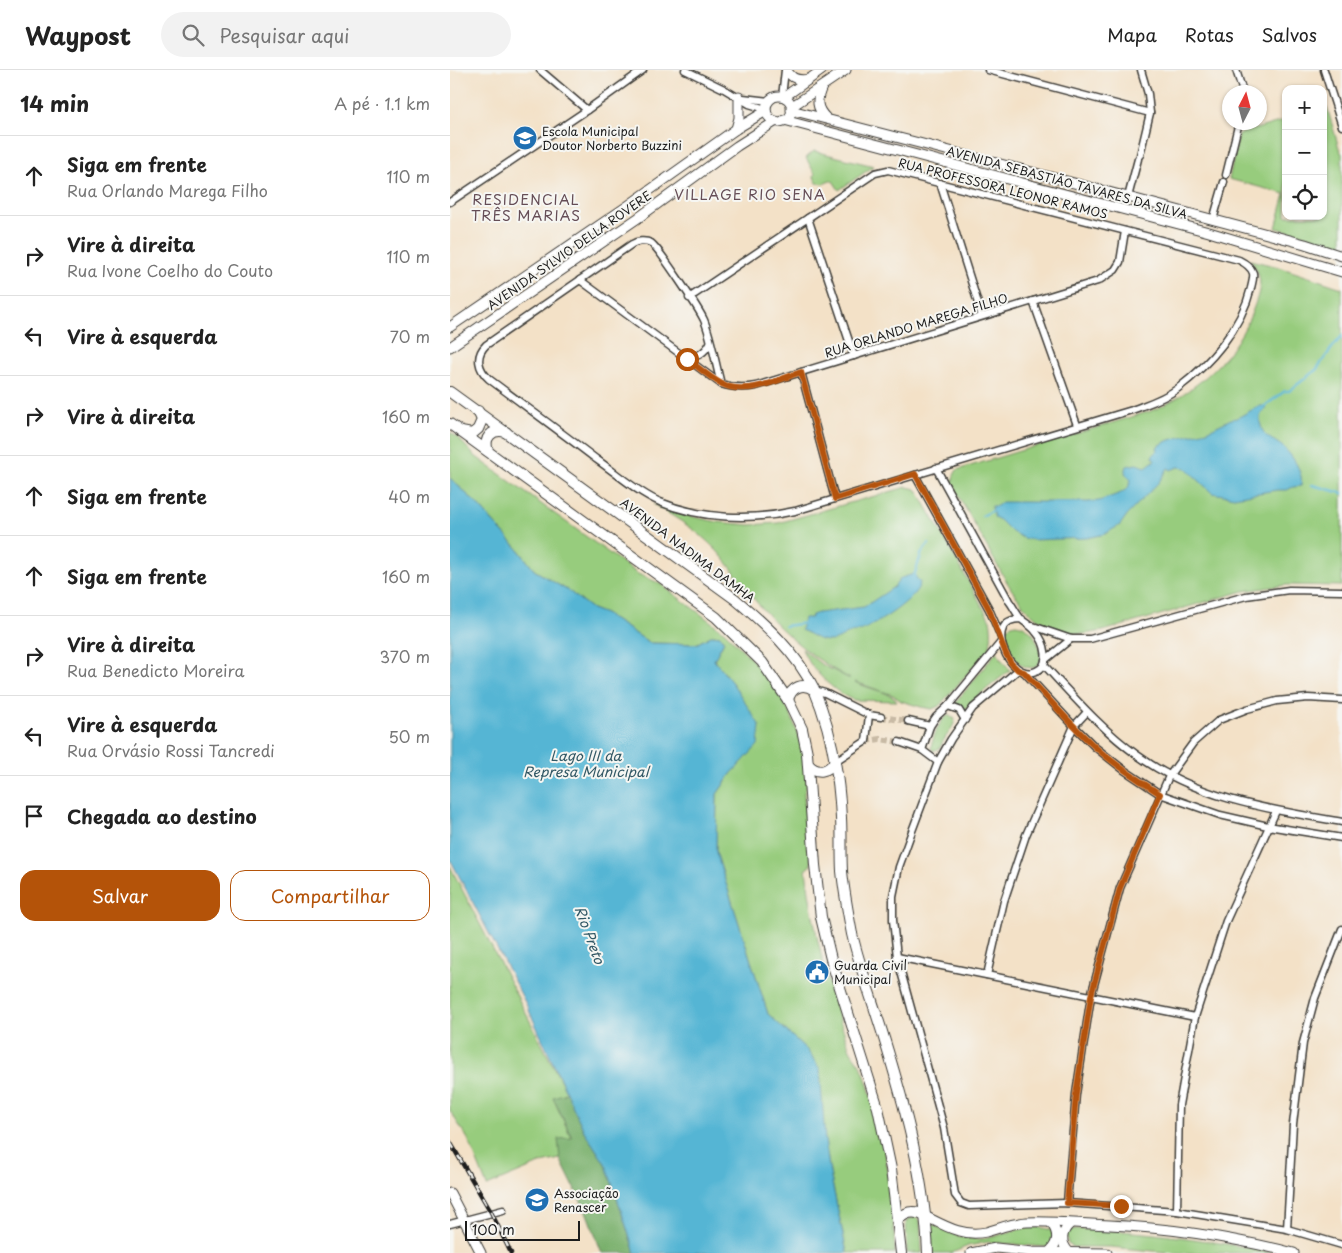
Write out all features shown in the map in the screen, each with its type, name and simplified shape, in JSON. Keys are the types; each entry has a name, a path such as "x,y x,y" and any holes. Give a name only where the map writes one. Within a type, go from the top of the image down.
{"main road":[{"path":"786,70 791,76 796,78 810,79"},
{"path":"783,97 822,70"},
{"path":"791,108 846,70"},
{"path":"822,87 817,105 826,118"},
{"path":"776,96 783,97 789,102 791,108 788,117 780,120 770,117 767,107 776,96"},
{"path":"736,129 739,118 739,97"},
{"name":"AVENIDA SYLVIO DELLA ROVERE","path":"450,326 629,205 767,107"},
{"name":"AVENIDA SEBASTIÃO TAVARES DA SILVA","path":"791,108 1309,245 1342,256"},
{"name":"AVENIDA SEBASTIÃO TAVARES DA SILVA","path":"780,120 1209,232 1342,272"},
{"name":"AVENIDA SYLVIO DELLA ROVERE","path":"452,342 638,218 737,146 780,120"},
{"path":"1037,187 1040,184 1040,174"},
{"path":"629,205 638,218"},
{"path":"1304,260 1309,250 1309,245"},
{"name":"AVENIDA NADIMA DAMHA","path":"450,392 735,599 784,645 798,663 814,690 829,737 834,762 841,817 842,870 853,937 904,1106 917,1165 925,1216 928,1253"},
{"path":"461,432 468,434 478,430 482,420 478,411"},
{"path":"450,424 716,617 762,662 788,700 802,729 809,765 815,865 821,917 831,960 878,1108 891,1169 901,1253"},
{"path":"488,451 486,441 490,435 499,430 506,432"},
{"path":"788,700 791,692 798,687 808,686 814,690"},
{"path":"809,765 815,770 823,771 830,768 834,762"},
{"path":"450,1193 481,1253"},
{"path":"898,1220 906,1213 916,1212 955,1231 974,1234 1010,1224 1026,1222 1111,1225 1217,1236 1294,1253"},
{"path":"1050,1252 1055,1246 1057,1237 1056,1230 1051,1223"},
{"path":"1069,1252 1064,1245 1063,1236 1065,1229 1070,1224"},
{"path":"971,1253 996,1248 1050,1252 1107,1253"}],"street":[{"path":"540,70 587,110"},
{"path":"450,202 643,70"},
{"path":"685,70 739,97 767,107"},
{"path":"783,97 786,70"},
{"path":"988,70 1150,113"},
{"path":"1128,197 1150,113 1148,94 1141,70"},
{"path":"1236,70 1241,85"},
{"path":"1324,70 1342,126"},
{"path":"1226,175 1237,130"},
{"name":"RUA PROFESSORA LEONOR RAMOS","path":"689,298 881,170 888,170 1240,260 1247,265 1252,271 1253,282 1243,311 1224,343 1196,373 1175,390 1155,401 1132,410 1077,425"},
{"path":"1213,220 1224,182"},
{"path":"940,184 982,316"},
{"path":"808,218 854,356"},
{"name":"RUA ORLANDO MAREGA FILHO","path":"580,280 721,384 738,388 756,386 1098,281 1115,270 1120,262 1125,231"},
{"path":"721,384 704,320 658,250 652,243 647,242 632,244 486,345 481,350 479,364 480,370 489,379 632,485 659,501 685,510 706,514 732,517 764,517 794,511 835,499 1077,425 1033,301"},
{"path":"687,359 701,354 710,343"},
{"path":"801,372 835,499"},
{"path":"936,468 1009,600 1022,619 1030,625 1070,639 1090,639 1114,634 1254,595 1289,590 1342,591"},
{"path":"915,474 989,609 1011,663 1095,747 1124,770 1160,794 1220,815 1268,826 1342,838"},
{"path":"922,750 930,726 1001,640 1001,631 1004,625 1009,621 1022,619"},
{"path":"1030,625 1042,642 1044,662 1042,668 1033,673 1021,671 973,708 951,739 938,762 899,868 893,896 898,957 944,1128 956,1195 965,1205 976,1206 1067,1203 1177,1210 1287,1229 1342,1245"},
{"path":"1044,662 1070,639"},
{"path":"1044,662 1087,712 1109,733 1137,756 1169,776 1229,799 1276,811 1342,822"},
{"path":"814,690 825,693 869,715 881,716"},
{"path":"1067,1203 1076,1094 1091,996 1120,888 1169,776 1193,743 1219,720 1247,708 1277,701 1308,698 1342,700"},
{"path":"948,706 959,710 965,720"},
{"path":"987,975 1004,901 1026,834 1074,726 1087,712"},
{"path":"834,762 866,741 869,715"},
{"path":"908,721 930,726"},
{"path":"899,742 922,750 938,762"},
{"path":"1177,1210 1179,1105 1195,1017 1226,921 1276,811"},
{"path":"1287,1229 1293,1124 1304,1043 1315,998 1342,929"},
{"path":"898,957 1195,1017"},
{"path":"450,1224 503,1210"}],"green space":[{"path":"1327,107 1342,154 1342,249 1311,237 1276,228 1282,205 1282,220 1327,220"},
{"path":"1282,121 1282,193 1229,179 1239,134 1252,130 1267,130 1267,126"},
{"path":"814,151 874,166 839,190 833,181 823,184 817,183 814,177 815,174 806,158"},
{"path":"1250,260 1279,267 1342,288 1342,586 1287,585 1244,591 1103,631 1080,634 1049,626 1036,618 1016,596 952,485 954,475 957,470 1151,411 1185,393 1214,370 1237,341 1247,324 1260,288 1258,272"},
{"path":"450,432 475,456 638,574 659,583 726,633 761,669 791,715 802,746 807,786 804,793 806,823 810,833 811,865 806,869 813,915 834,1003 850,1050 861,1066 866,1078 877,1117 885,1150 890,1185 895,1253 847,1253 807,1050 768,1014 716,852 717,794 731,774 757,745 733,684 714,660 724,641 720,636 713,635 696,644 650,643 605,614 592,609 570,592 534,570 518,549 450,478"},
{"path":"907,487 916,489 920,495 990,620 991,627 989,649 939,706 932,709 901,701 893,695 855,682 890,695 897,701 854,700 839,692 816,671 802,649 821,664 850,679 825,664 790,637 759,605 723,557 703,537 653,504 694,517 718,522 750,525 778,523"},
{"path":"1015,624 1021,625 1030,631 1037,641 1041,659 1036,667 1029,668 1022,665 1016,661 1007,648 1004,634 1007,628"},
{"path":"997,651 1010,670 978,696 963,712 954,705"},
{"path":"948,715 955,719 954,723 940,748 933,751 931,747 935,733 939,724"},
{"path":"450,866 567,1093 553,1098 572,1139 559,1139 560,1159 542,1163 487,1186 468,1139 450,1111"},
{"path":"567,1093 584,1131 606,1165 635,1253 602,1253 587,1214 560,1159 558,1139 572,1138 553,1097"},
{"path":"915,1217 920,1221 922,1253 907,1253 906,1222 908,1219"},
{"path":"931,1223 955,1235 975,1239 1033,1227 1051,1230 1055,1236 1050,1246 1045,1247 988,1242 968,1246 952,1253 932,1253"},
{"path":"1069,1230 1176,1236 1276,1253 1175,1253 1110,1247 1073,1247 1068,1244 1066,1234"}],"water":[{"path":"1259,406 1264,406 1266,409 1260,418 1264,432 1268,438 1283,447 1294,460 1301,476 1301,486 1287,490 1234,497 1212,493 1186,468 1178,467 1171,470 1168,468 1159,482 1127,515 1120,525 1105,534 1087,538 1033,540 1023,538 1012,532 1000,520 994,517 991,506 997,506 1002,502 1088,502 1099,501 1121,493 1128,488 1131,480 1125,473 1127,466 1136,464 1146,467 1155,460 1152,456 1158,450 1157,447 1167,441 1207,431"},
{"name":"Lago III da Represa Municipal","path":"450,478 518,549 534,570 570,592 592,609 605,614 650,643 696,644 713,635 720,636 724,641 714,660 733,684 760,726 758,745 731,774 717,794 716,852 768,1014 807,1050 820,1069 825,1140 847,1253 635,1253 606,1165 584,1131 526,1004 450,859"},
{"path":"914,574 920,583 912,596 896,610 869,627 830,641 818,639 801,630 804,618 811,618 812,615 818,613 864,607 894,587 901,578"}],"waterway":[{"path":"1262,408 1285,391 1289,391 1316,370 1342,336"},
{"path":"1312,485 1342,493"},
{"path":"982,516 994,510"},
{"path":"914,576 922,552 929,544"},
{"path":"785,626 806,623"}],"tunnel":[{"path":"881,717 908,721"},
{"path":"866,741 880,739 899,742"}],"railway":[{"path":"450,1142 491,1212 511,1253"}],"place":[{"name":"Escola Municipal Doutor Norberto Buzzini","path":"525,138"},
{"name":"Guarda Civil Municipal","path":"817,972"},
{"name":"Associação Renascer","path":"537,1200"}],"district":[{"name":"VILLAGE RIO SENA","path":"750,194"},
{"name":"RESIDENCIAL TRÊS MARIAS","path":"526,208"}],"route":[{"path":"687,359 721,384 738,388 756,386 801,372 835,499 915,474 989,609 1011,663 1018,670 1024,672 1095,747 1124,770 1160,794 1120,888 1091,996 1076,1094 1067,1203 1121,1206"}],"water label":[{"name":"Rio Preto","path":"590,935"}]}
